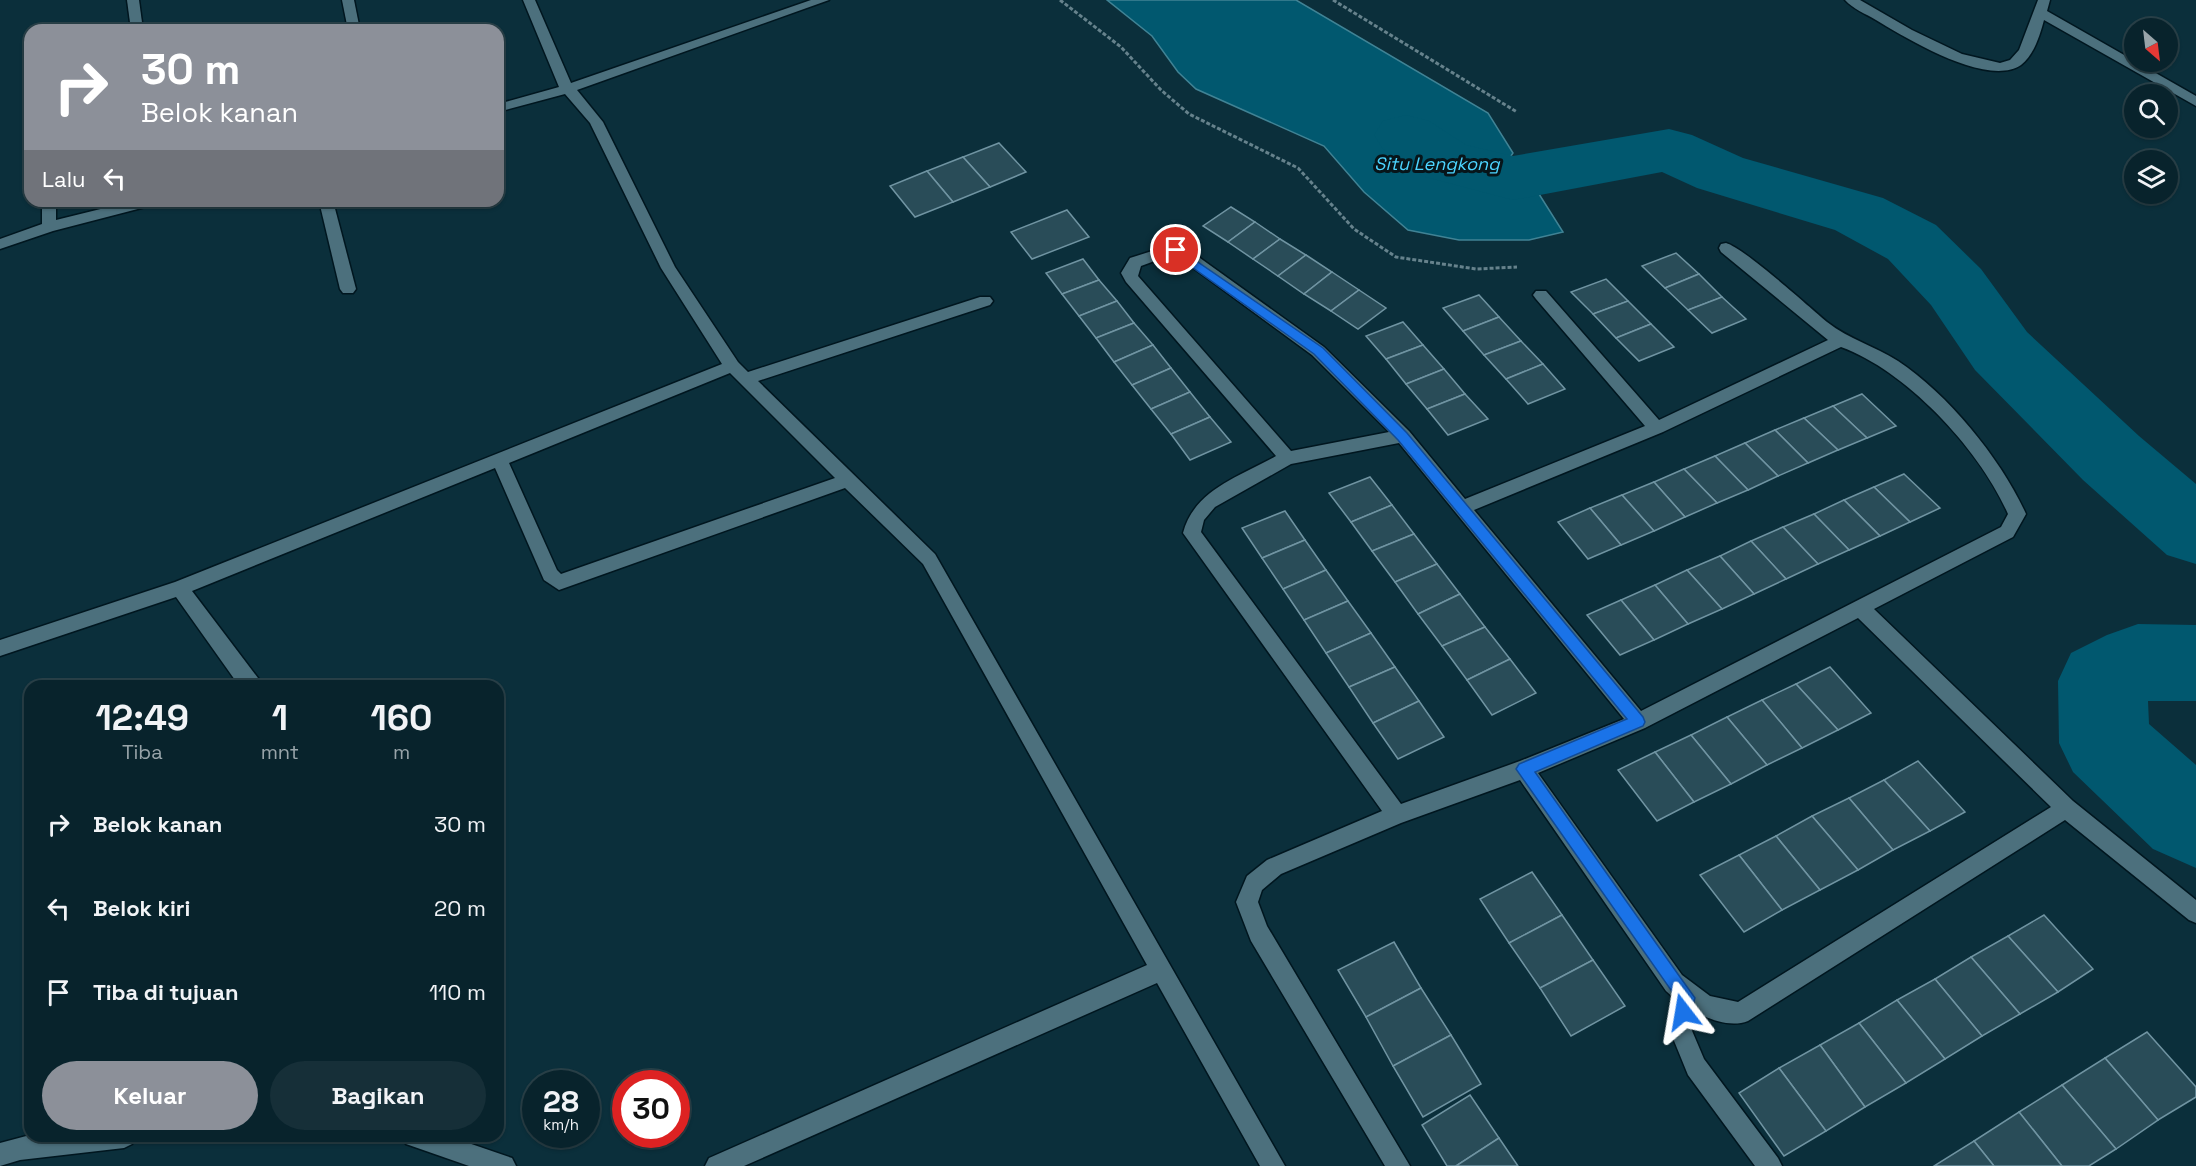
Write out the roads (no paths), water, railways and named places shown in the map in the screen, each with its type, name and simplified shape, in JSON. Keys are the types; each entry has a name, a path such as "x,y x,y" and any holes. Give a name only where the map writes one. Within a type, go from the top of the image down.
{"street":[{"path":"133,0 136,24"},
{"path":"348,0 353,24"},
{"path":"529,0 567,89 578,98 596,122 668,268 739,372 928,558 1273,1166"},
{"path":"504,106 567,89 823,0"},
{"path":"1851,0 1948,53 1972,63 2001,67 2014,64 2024,55 2042,6 2196,102"},
{"path":"49,207 49,228"},
{"path":"0,244 49,228 129,207"},
{"path":"328,207 348,289"},
{"path":"1398,1166 1259,933 1247,902 1254,884 1274,867 1397,815 1524,769 1638,722 2007,532 2017,514 2009,494 1984,458 1923,388 1884,359 1863,348 1840,341 1726,248"},
{"path":"1287,458 1131,279 1129,273 1135,262 1171,250 1184,254 1318,351 1403,436 1638,722"},
{"path":"1541,295 1657,428"},
{"path":"0,648 180,588 500,461 739,372 985,301"},
{"path":"1461,508 1657,428 1840,341"},
{"path":"1397,815 1192,532 1197,517 1209,502 1287,458 1403,436"},
{"path":"500,461 550,575 559,582 848,480"},
{"path":"180,588 248,680"},
{"path":"1861,609 2066,808 2196,913"},
{"path":"1524,769 1674,983 1687,998 1724,1012 1740,1013 2066,808"},
{"path":"717,1166 1162,970"},
{"path":"1687,998 1679,1026 1696,1067 1770,1166"},
{"path":"0,1155 20,1148 72,1142"},
{"path":"432,1142 504,1166"}],"water":[{"name":"Situ Lengkong","path":"1107,0 1296,0 1488,113 1513,153 1506,163 1512,174 1523,186 1539,194 1563,232 1529,240 1459,240 1408,230 1364,192 1324,146 1196,89 1178,72 1152,36"}],"waterway":[{"path":"1406,135 1445,161 1513,178 1669,150 1720,173 1859,214 1912,242 1956,287 2001,351 2111,458 2196,531"},
{"path":"2196,663 2138,662 2102,681 2105,743 2186,817 2196,823"}]}
